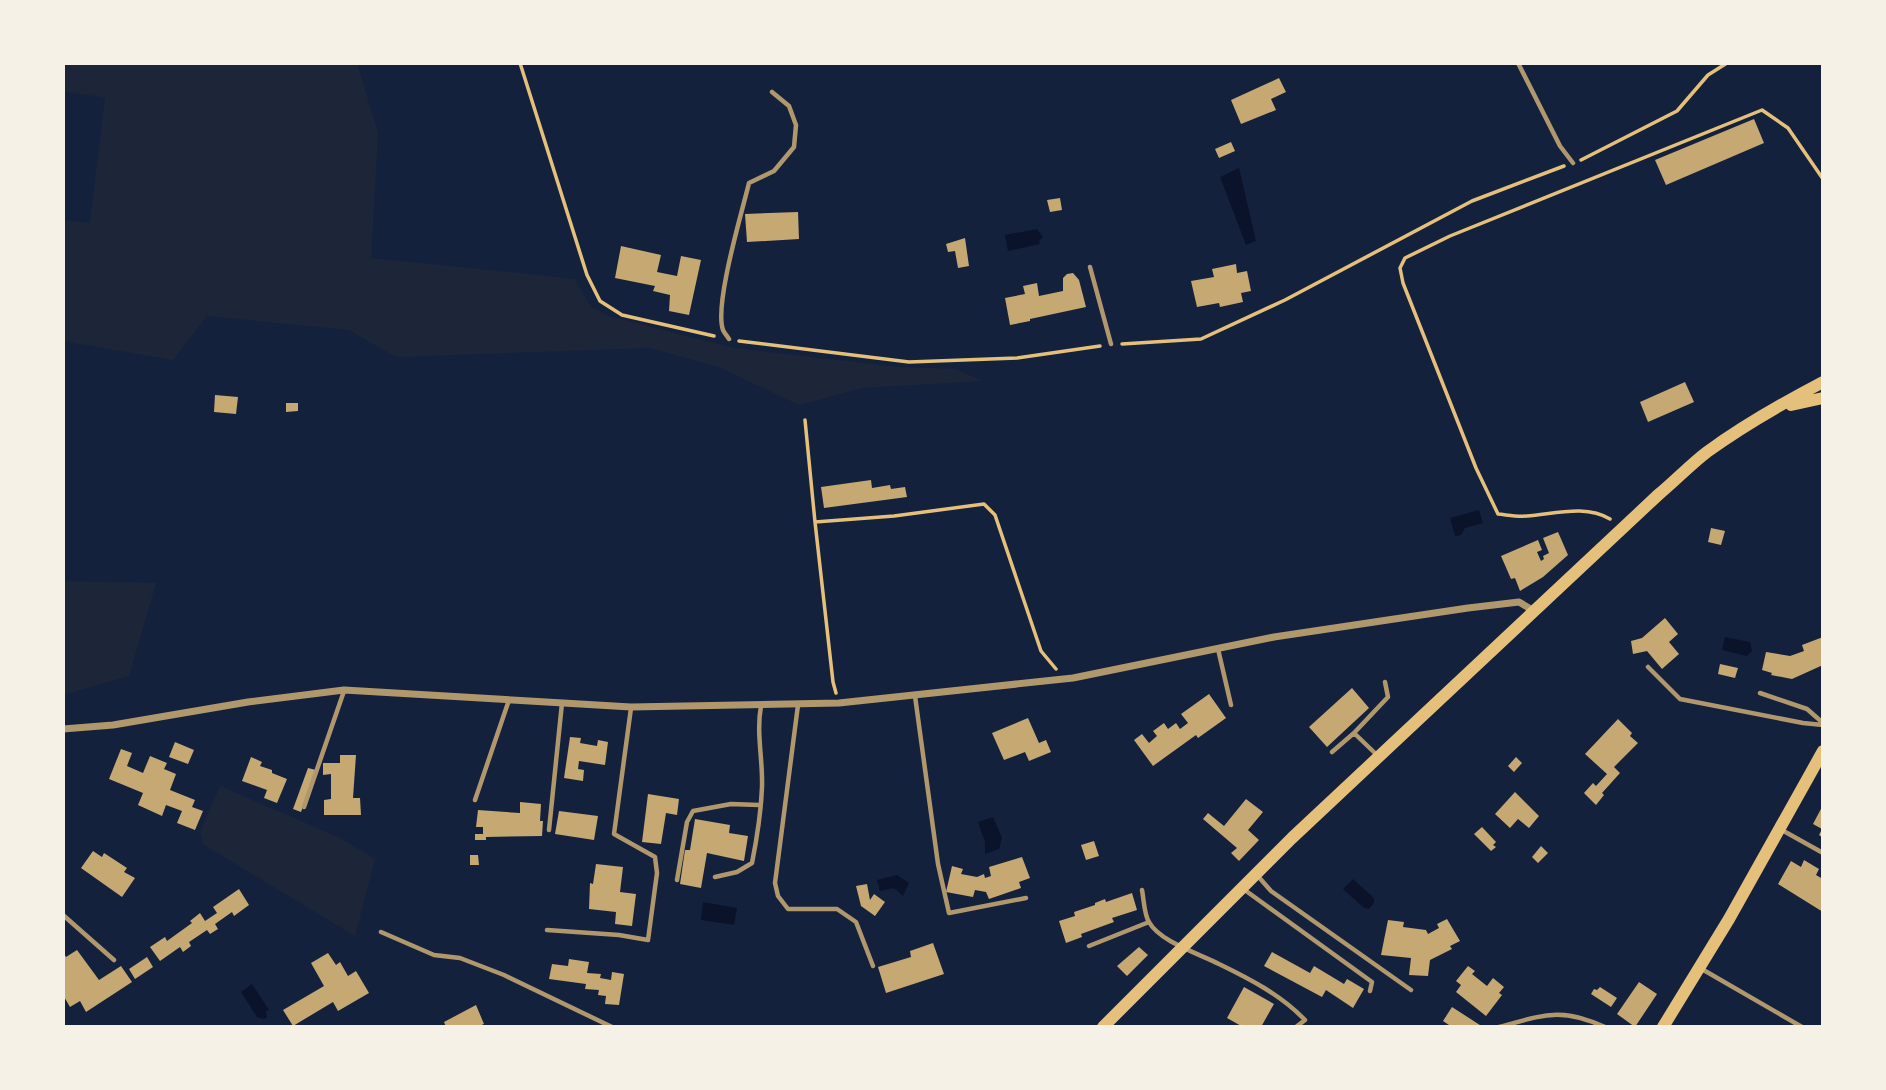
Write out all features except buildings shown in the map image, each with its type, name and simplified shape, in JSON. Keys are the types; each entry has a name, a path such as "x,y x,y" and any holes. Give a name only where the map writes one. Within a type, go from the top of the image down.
{"main road":[{"path":"1106,1026 1241,888 1706,454 1768,412 1823,382"},
{"path":"1768,412 1823,398"},
{"path":"1662,1027 1729,919 1823,751"}],"street":[{"path":"63,729 113,725 247,702 344,690 631,707 799,705 915,696 1073,678 1274,637 1493,605 1519,602 1535,612"}],"lane":[{"path":"1518,63 1560,146 1573,163"},
{"path":"729,340 723,329 721,305 749,183 774,171 794,147 796,125 789,106 772,92"},
{"path":"1090,267 1111,344"},
{"path":"1218,649 1231,705"},
{"path":"1648,667 1681,699 1804,723 1823,724"},
{"path":"1332,752 1374,714 1388,697 1385,682"},
{"path":"304,807 344,690"},
{"path":"1760,693 1807,709 1823,724"},
{"path":"915,696 938,864 949,914 1027,898"},
{"path":"475,800 510,699"},
{"path":"549,830 562,702"},
{"path":"799,705 775,883 778,897 788,909 837,909 856,922 873,966"},
{"path":"715,877 737,872 752,863 760,826 762,789 758,722 761,706"},
{"path":"547,930 619,935 648,940 657,873 655,857 614,834 631,707"},
{"path":"1354,733 1379,757"},
{"path":"677,880 687,822 694,811 731,804 760,805"},
{"path":"1780,828 1823,853"},
{"path":"1256,874 1271,891 1411,990"},
{"path":"1241,888 1372,982 1370,991"},
{"path":"1142,890 1149,922 1158,931 1182,947 1219,963 1288,1002 1305,1020 1296,1027"},
{"path":"63,915 114,960"},
{"path":"1089,946 1149,922"},
{"path":"381,932 434,955 460,958 504,975 612,1027"},
{"path":"1698,967 1802,1027"},
{"path":"1499,1027 1553,1013 1588,1020 1605,1027"}],"path":[{"path":"520,63 587,275 600,301 622,315 729,340 909,362 1017,358 1111,344 1201,339 1285,300 1472,201 1592,156 1677,111 1709,75 1727,63"},
{"path":"1624,528 1598,511 1524,517 1498,514 1476,468 1403,283 1400,268 1405,258 1450,236 1762,110 1788,128 1823,179"},
{"path":"806,420 833,682 839,702"},
{"path":"815,522 894,516 984,503 995,515 1041,651 1055,668 1073,678"}],"shaded area":[{"path":"63,63 357,63 378,133 371,258 575,279 591,307 609,316 694,338 735,348 898,367 955,369 983,381 862,388 799,405 719,367 649,348 396,357 349,330 207,316 173,360 63,341 63,220 90,223 105,98 63,91"},
{"path":"1239,168 1256,241 1246,245 1220,177"},
{"path":"1037,229 1043,237 1039,241 1040,244 1008,251 1005,235"},
{"path":"1479,510 1483,523 1465,528 1461,535 1455,536 1450,518"},
{"path":"63,581 156,583 129,676 63,695"},
{"path":"1725,637 1750,642 1752,651 1747,656 1722,650"},
{"path":"220,786 338,837 375,859 355,936 204,845 200,832"},
{"path":"993,817 1002,838 999,849 985,854 985,842 978,822"},
{"path":"897,875 909,883 903,896 894,888 880,891 877,880"},
{"path":"1353,879 1374,898 1369,909 1364,908 1343,889"},
{"path":"703,902 737,908 734,925 701,920"},
{"path":"252,984 269,1010 266,1011 267,1017 264,1019 257,1017 241,992"}]}
